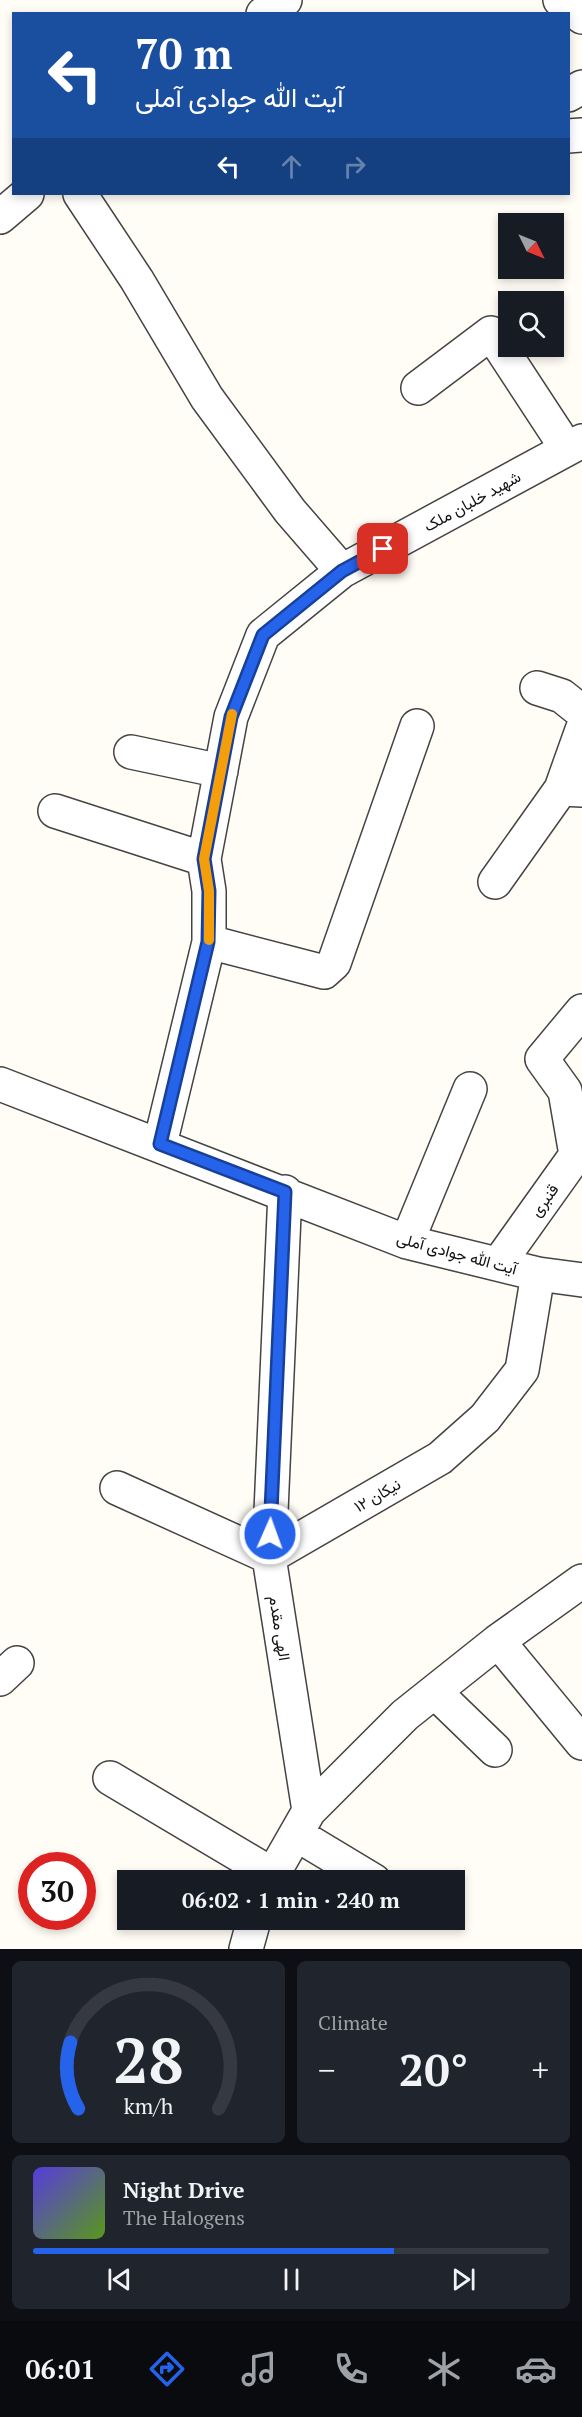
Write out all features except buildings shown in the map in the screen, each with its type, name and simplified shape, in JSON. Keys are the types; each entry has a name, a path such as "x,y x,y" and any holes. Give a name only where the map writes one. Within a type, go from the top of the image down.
{"street":[{"path":"266,12 285,0"},
{"path":"560,0 582,17"},
{"path":"0,217 26,195"},
{"path":"81,195 137,280 207,398 290,511 342,571"},
{"path":"418,388 490,333 574,445"},
{"name":"شهید خلبان ملک","path":"160,1144 208,942 209,891 204,859 231,717 263,635 342,571 574,445"},
{"path":"537,688 562,696 582,712"},
{"path":"208,942 324,972 330,969 338,952 417,726"},
{"path":"495,882 572,789 582,730"},
{"path":"131,753 221,771"},
{"path":"55,811 204,859"},
{"name":"قنبری","path":"499,1263 576,1155 565,1091 542,1059 582,1011"},
{"name":"آیت الله جوادی آملی","path":"0,1084 285,1192 407,1242 538,1274 582,1280"},
{"path":"407,1242 470,1089"},
{"name":"الهی مقدم","path":"285,1192 269,1557 303,1822"},
{"name":"نیکان ۱۲","path":"269,1557 440,1458 485,1418 522,1370 538,1274"},
{"path":"117,1488 269,1557"},
{"path":"276,1870 303,1822 405,1715 498,1641 582,1581"},
{"path":"498,1641 582,1743"},
{"path":"435,1692 495,1750"},
{"path":"110,1778 258,1870"},
{"path":"303,1822 361,1870"},
{"path":"246,1949 251,1930"}],"slow traffic":[{"path":"209,940 209,891 204,859 232,714"}],"route":[{"path":"270,1534 285,1192 160,1144 208,942 209,891 204,859 231,717 263,635 342,571 383,549"}]}
